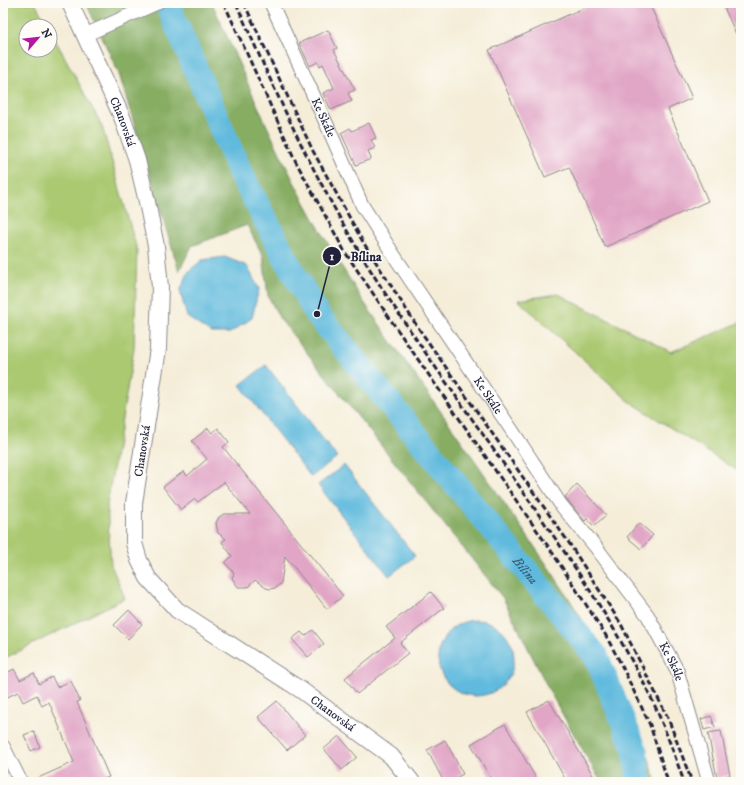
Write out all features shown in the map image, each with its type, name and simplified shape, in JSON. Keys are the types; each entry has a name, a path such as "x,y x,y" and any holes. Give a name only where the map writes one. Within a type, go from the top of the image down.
{"street":[{"name":"Chanovská","path":"70,3 122,117 137,160 156,246 160,287 158,349 134,503 134,544 140,560 148,578 177,610 302,690 391,756 412,782"},
{"path":"85,35 157,3"},
{"name":"Ke Skále","path":"271,3 362,205 395,257 561,505 595,546 648,616 677,670 709,782"},
{"path":"3,746 20,782"}],"green space":[{"path":"3,3 35,3 43,18 18,18 18,58 58,58 58,45 102,126 137,250 134,349 107,505 111,565 125,598 3,659"},
{"path":"86,3 212,3 275,144 322,233 363,301 552,572 594,638 629,708 644,744 656,782 601,782 551,694 503,598 280,319 268,296 263,256 247,225 192,246 179,271 119,74"},
{"path":"558,294 671,352 741,322 741,473 629,401 518,300"}],"water":[{"path":"225,257 247,266 259,289 252,318 230,333 211,333 187,317 180,291 189,271 202,260"},
{"path":"266,365 337,457 311,477 240,385"},
{"path":"344,465 415,556 389,576 318,485"},
{"path":"476,620 491,623 503,631 511,643 514,658 511,673 503,685 491,693 476,696 461,693 449,685 441,673 438,658 441,643 449,631 461,623"}],"building":[{"path":"595,3 649,3 692,98 668,109 708,201 605,247 569,167 545,177 489,50"},
{"path":"722,3 738,3 741,10 741,45"},
{"path":"328,30 337,48 334,50 355,90 348,93 352,101 331,110 323,93 334,88 323,64 320,66 318,62 310,66 299,43"},
{"path":"369,123 376,138 371,140 375,148 368,151 371,159 356,165 341,133 350,128 352,131"},
{"path":"208,428 212,433 218,428 229,442 223,447 343,596 327,609 285,556 281,583 275,588 266,588 255,580 248,587 238,587 232,578 234,573 225,563 232,556 222,542 226,539 218,533 216,523 219,517 224,514 250,514 224,482 198,502 195,499 181,510 163,487 184,471 187,476 207,459 192,441"},
{"path":"577,484 606,515 594,526 587,519 585,521 565,497"},
{"path":"639,523 653,535 641,549 627,537"},
{"path":"431,592 444,608 400,643 408,653 357,694 345,678 395,638 386,627"},
{"path":"129,610 142,624 128,639 114,625"},
{"path":"313,630 324,644 308,657 292,639 301,632 305,636"},
{"path":"14,669 20,680 34,673 39,684 52,677 57,687 71,681 80,701 77,702 109,777 96,782 29,782 74,762 49,702 42,706 37,695 23,702 18,692 3,699 3,675"},
{"path":"549,700 597,782 567,782 527,712"},
{"path":"277,701 305,735 287,750 258,717"},
{"path":"711,716 715,727 704,730 701,719"},
{"path":"505,724 538,782 493,782 471,744"},
{"path":"34,731 40,747 31,751 24,735"},
{"path":"721,731 730,775 717,778 708,733"},
{"path":"339,736 357,757 342,770 324,749"},
{"path":"445,740 463,774 448,782 444,782 427,750"}],"waterway":[{"name":"Bílina","path":"167,3 240,172 317,314 596,656 635,750 639,782"}],"railway":[{"path":"224,3 296,162 345,252 552,552 605,634 650,725 668,782"},
{"path":"236,3 269,78 304,151 363,258 422,348 561,547 607,618 655,705 684,782"},
{"path":"244,3 313,151 363,242 417,326 569,543 621,624 668,718 692,782"}],"place":[{"name":"Bílina","path":"317,314"}]}
